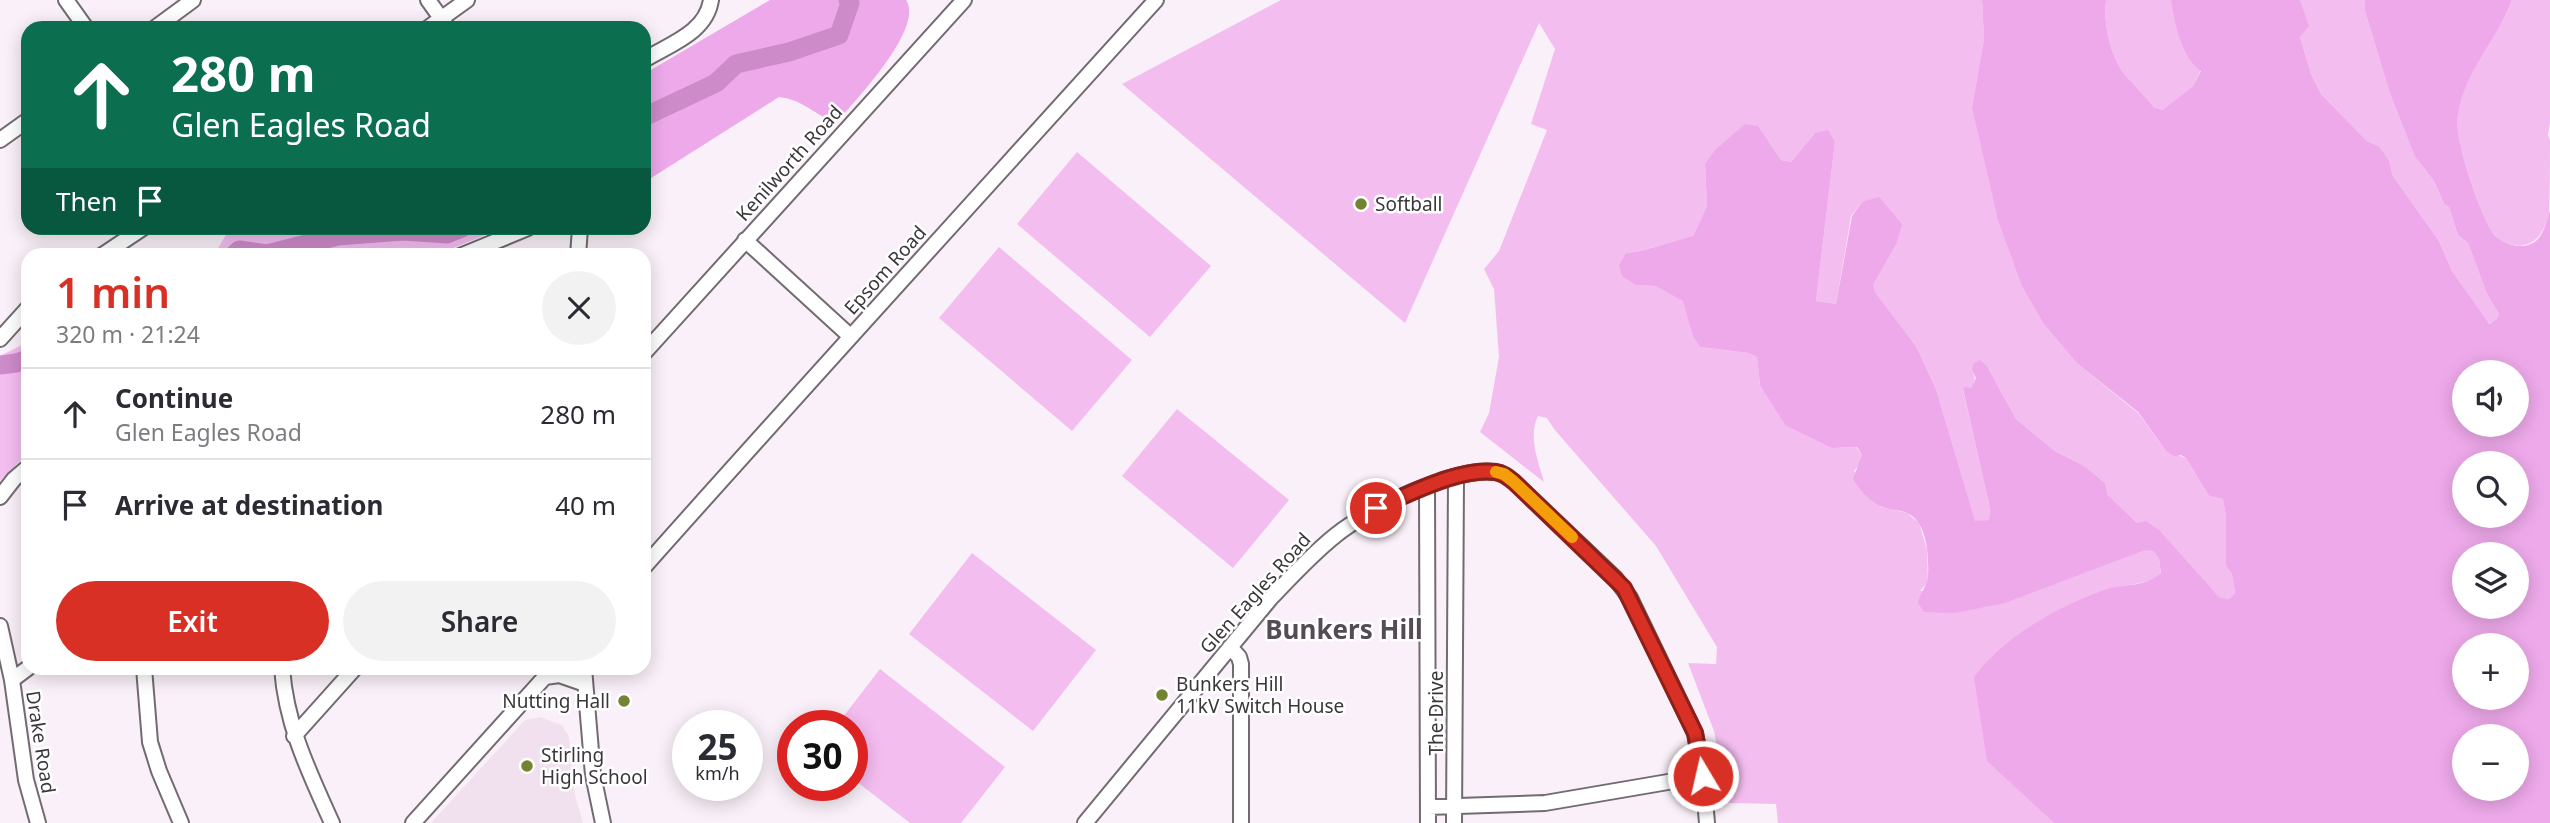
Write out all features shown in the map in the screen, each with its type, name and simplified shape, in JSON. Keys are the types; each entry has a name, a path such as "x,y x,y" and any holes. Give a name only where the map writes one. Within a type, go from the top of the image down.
{"street":[{"path":"66,0 81,21"},
{"path":"164,21 193,0"},
{"path":"428,0 444,21"},
{"path":"447,21 467,0"},
{"path":"651,56 696,29 708,15 711,0"},
{"name":"Kenilworth Road","path":"651,345 964,0"},
{"name":"Epsom Road","path":"651,560 768,432 850,336 1156,0"},
{"path":"0,140 21,125"},
{"path":"113,248 132,235"},
{"path":"479,248 511,235"},
{"path":"745,240 850,336"},
{"path":"0,339 21,316"},
{"name":"Glen Eagles Road","path":"1085,823 1230,647 1299,568 1337,534 1376,508 1427,486 1481,472 1504,474 1624,588 1695,733 1703,776 1707,823"},
{"path":"0,497 21,473"},
{"name":"The Drive","path":"1454,823 1455,478"},
{"name":"The Drive","path":"1427,486 1428,823"},
{"name":"Drake Road","path":"0,626 12,680 26,780 38,823"},
{"path":"1230,647 1239,657 1241,664 1241,823"},
{"path":"12,680 21,673"},
{"path":"145,675 150,743 181,823"},
{"path":"283,675 294,736 332,823"},
{"path":"294,736 349,675"},
{"path":"413,823 547,675"},
{"path":"559,675 586,684"},
{"path":"585,675 593,775 603,823"},
{"path":"1428,807 1545,803 1703,776"}],"shaded area":[{"path":"770,0 906,0 909,12 906,28 897,46 836,123 802,104 779,97 651,178 651,70"},
{"path":"1281,0 1982,0 1984,39 1972,107 2078,364 2138,413 2166,451 2186,458 2209,496 2223,499 2226,517 2226,566 2232,574 2235,593 2229,599 2219,597 2198,575 2137,523 2108,495 2105,483 2086,467 2055,451 2016,419 1987,366 1972,370 1974,377 1971,388 1963,390 1990,509 1989,520 1975,522 1936,389 1916,346 1876,295 1873,285 1896,245 1862,202 1851,216 1836,304 1816,301 1835,142 1815,133 1791,162 1781,160 1758,127 1705,164 1707,206 1693,236 1626,253 1636,285 1655,286 1684,301 1693,337 1700,347 1748,353 1757,357 1760,385 1832,448 1856,447 1862,455 1860,464 1854,471 1881,507 1907,513 1919,523 1927,550 1928,582 1920,591 2075,575 2145,549 2153,551 2159,559 2161,574 2154,580 2106,590 1988,761 2054,823 1778,823 1776,804 1728,803 1714,731 1688,663 1716,664 1717,647 1656,546 1547,418 1538,416 1534,432 1535,449 1544,482 1480,432 1489,413 1499,357 1494,289 1484,269 1499,251 1547,130 1531,124 1555,49 1539,23 1405,323 1122,84"},
{"path":"1982,0 2106,0 2109,39 2115,58 2125,75 2154,108 2163,110 2193,86 2201,71 2184,49 2171,0 2300,0 2309,26 2300,37 2311,74 2321,94 2367,141 2379,146 2389,160 2393,176 2439,241 2452,271 2489,324 2497,319 2499,314 2487,294 2468,243 2458,235 2449,207 2444,204 2434,181 2415,157 2390,94 2365,11 2365,0 2512,0 2465,89 2457,130 2475,192 2494,234 2511,245 2531,244 2542,234 2550,211 2550,823 2054,823 1987,761 1974,677 2016,636 2050,614 2104,590 2155,578 2161,573 2159,559 2153,551 2145,550 2005,603 1955,613 1924,612 1918,603 1928,578 1923,532 1914,518 1904,512 1880,506 1859,488 1853,479 1862,455 1857,447 1832,448 1785,425 1760,385 1757,357 1748,353 1700,347 1693,337 1683,301 1655,286 1636,285 1622,276 1619,265 1626,253 1693,236 1707,206 1705,164 1715,150 1745,124 1758,126 1781,160 1791,162 1815,133 1828,130 1835,142 1816,301 1836,304 1852,216 1862,202 1879,197 1902,224 1896,245 1873,285 1876,294 1916,346 1936,389 1975,521 1989,520 1990,509 1963,389 1971,388 1976,378 1972,370 1973,364 1980,360 1987,366 2016,419 2055,451 2086,467 2105,483 2108,495 2137,523 2146,521 2159,530 2219,597 2229,599 2235,593 2232,574 2226,566 2226,517 2223,499 2209,496 2186,458 2166,451 2138,412 2078,364 2044,324 2022,286 1998,220 1972,107 1984,39"},
{"path":"2106,0 2171,0 2201,70 2193,86 2164,110 2154,109 2125,75 2115,58 2109,39"},
{"path":"2300,0 2365,0 2365,11 2390,94 2415,157 2434,181 2444,204 2449,207 2458,235 2468,243 2487,294 2499,314 2498,319 2488,324 2452,271 2439,241 2393,176 2389,160 2379,146 2367,141 2321,94 2311,74 2300,37 2308,26"},
{"path":"2512,0 2550,0 2549,214 2537,238 2520,246 2502,240 2487,224 2470,180 2456,125 2462,91"},
{"path":"1077,152 1211,266 1150,337 1017,224"},
{"path":"226,235 485,235 453,248 218,248"},
{"path":"999,247 1132,360 1072,431 939,318"},
{"path":"21,346 21,460 0,481 0,356"},
{"path":"1177,409 1289,500 1233,568 1122,476"},
{"path":"972,553 1096,650 1033,731 909,634"},
{"path":"880,669 1005,767 961,823 910,823 868,790 868,710 848,710"},
{"name":"Stirling High School","path":"540,717 562,725 569,737 575,795 583,823 431,823 525,720"}],"waterway":[{"path":"651,114 716,83 736,64 789,52 839,35 850,3 848,0"},
{"path":"291,248 351,235"},
{"path":"0,365 21,361"}],"slow traffic":[{"path":"1496,472 1504,474 1514,482 1572,537"}],"place":[{"name":"Softball","path":"1361,204"},
{"name":"Bunkers Hill 11kV Switch House","path":"1162,695"},
{"name":"Nutting Hall","path":"624,701"},
{"name":"Stirling High School","path":"527,766"}],"district":[{"name":"Bunkers Hill","path":"1344,629"}],"route":[{"path":"1376,508 1427,486 1470,474 1494,472 1504,474 1514,482 1624,588 1695,733 1703,776"}]}
